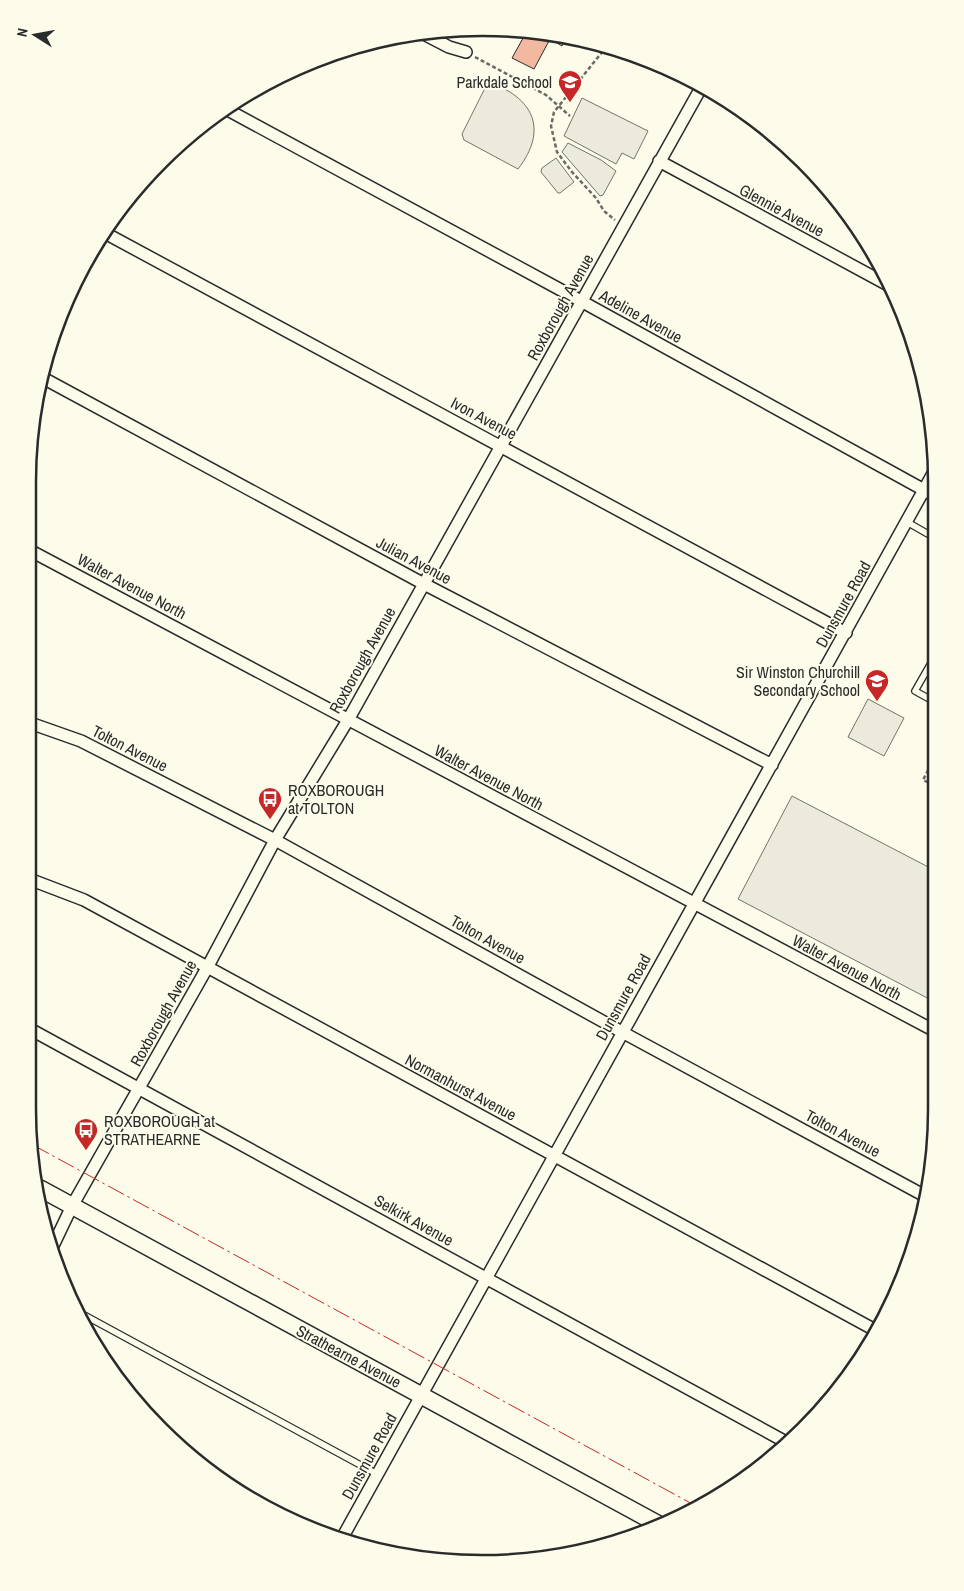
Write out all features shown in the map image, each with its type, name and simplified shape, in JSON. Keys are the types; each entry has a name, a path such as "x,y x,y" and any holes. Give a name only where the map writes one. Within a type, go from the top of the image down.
{"street":[{"path":"433,39 449,48 466,52"},
{"name":"Roxborough Avenue","path":"56,1240 72,1206 207,968 275,840 348,720 698,92"},
{"name":"Adeline Avenue","path":"232,112 928,492"},
{"name":"Glennie Avenue","path":"659,162 880,280"},
{"name":"Ivon Avenue","path":"110,236 846,633"},
{"name":"Julian Avenue","path":"48,381 424,584 772,765"},
{"name":"Dunsmure Road","path":"345,1533 928,483"},
{"name":"Walter Avenue North","path":"36,554 928,1027"},
{"name":"Tolton Avenue","path":"36,725 81,741 275,840 622,1032 920,1193"},
{"name":"Normanhurst Avenue","path":"36,882 84,900 870,1328"},
{"name":"Selkirk Avenue","path":"36,1032 781,1439"},
{"name":"Strathearne Avenue","path":"44,1191 653,1521"}],"lane":[{"path":"907,522 928,534"},
{"path":"928,669 916,691 928,698"},
{"path":"88,1317 377,1474"}],"path":[{"path":"466,52 546,95 570,116"},
{"path":"602,53 554,112 551,126 557,152 596,198 604,211 623,227"},
{"path":"928,772 924,780 928,782"}],"shaded area":[{"path":"488,82 516,96 532,116 534,128 533,141 518,169 464,140 462,134"},
{"path":"582,98 648,131 634,159 622,153 616,164 564,136"},
{"path":"568,143 601,160 616,171 603,195 600,196 562,152"},
{"path":"556,158 574,182 560,193 541,172 542,168"},
{"path":"868,699 904,718 884,756 848,737"},
{"path":"792,796 928,867 928,998 738,899"}],"building":[{"path":"523,38 549,41 534,69 512,58"}],"power":[{"path":"38,1148 690,1503"}],"place":[{"name":"Parkdale School","path":"570,103"},
{"name":"Sir Winston Churchill Secondary School","path":"877,702"},
{"name":"ROXBOROUGH at TOLTON","path":"270,820"},
{"name":"ROXBOROUGH at STRATHEARNE","path":"86,1151"}]}
